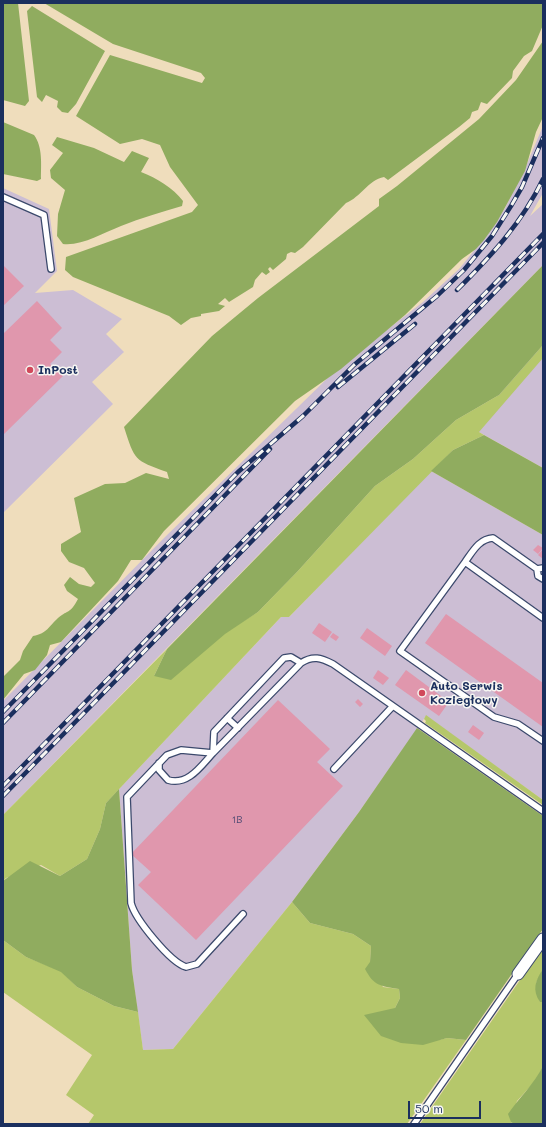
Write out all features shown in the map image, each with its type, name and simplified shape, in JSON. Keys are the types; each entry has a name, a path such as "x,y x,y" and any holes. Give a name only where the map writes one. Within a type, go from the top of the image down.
{"street":[{"path":"518,974 543,939"}],"lane":[{"path":"3,197 44,215 51,269"},
{"path":"543,579 538,576 540,568 493,538 485,538 479,543 400,651 494,717 518,724 543,741"},
{"path":"465,562 543,618"},
{"path":"213,753 214,732 284,658 291,657 301,663"},
{"path":"159,763 160,770 164,777 174,782 182,782 190,777 301,663 308,658 318,658 325,660 392,707 420,724 543,811"},
{"path":"334,769 392,707"},
{"path":"227,718 238,728"},
{"path":"213,753 174,750 167,755 127,797 131,903 133,911 174,961 186,967 197,964 243,914"},
{"path":"414,1124 518,974"}],"shaded area":[{"path":"543,126 543,193 530,216 543,204 543,265 3,815 3,701 163,539 341,365 423,302 459,269 504,210 526,166"},
{"path":"3,188 49,209 57,271 35,293 73,290 122,319 106,334 124,352 92,382 113,404 3,513"},
{"path":"543,345 543,468 470,427"},
{"path":"431,471 543,535 543,800 426,716 359,812 292,902 173,1049 143,1050 132,970 119,789 281,617 289,617"}],"green space":[{"path":"3,3 18,3 29,101 25,106 3,100"},
{"path":"44,3 543,3 543,25 532,51 524,56 513,71 512,78 487,104 481,102 478,110 472,112 470,118 388,180 384,177 373,181 356,197 346,203 303,247 295,253 291,252 287,254 286,259 273,270 270,267 268,269 270,272 266,275 262,272 255,280 253,287 229,302 225,298 218,304 225,306 219,311 201,314 201,316 191,318 181,325 169,316 73,277 65,270 66,257 192,212 198,205 170,167 160,145 142,139 120,144 76,116 110,55 202,83 205,78 201,73 113,44"},
{"path":"32,6 105,51 76,104 68,113 62,112 57,107 58,101 46,95 42,102 37,97 27,11"},
{"path":"543,41 543,117 536,132 525,171 497,222 484,240 476,249 462,259 405,315 341,369 295,401 164,531 142,560 131,560 118,581 61,642 50,645 47,655 35,670 24,674 3,700 3,677 20,660 23,651 33,636 45,631 58,618 71,609 78,599 67,591 64,585 70,577 79,584 91,587 95,583 84,568 69,562 61,551 61,544 81,532 74,498 105,484 125,483 146,473 169,479 167,472 148,465 137,458 131,447 124,427 212,336 258,298 379,206 379,199 479,119 516,80"},
{"path":"3,122 34,135 40,151 41,179 37,181 3,174"},
{"path":"57,137 94,148 124,162 132,151 149,158 141,172 159,180 170,188 183,201 182,206 129,223 85,241 63,244 57,236 58,214 65,190 51,178 50,170 63,153 52,145"},
{"path":"543,265 543,345 499,395 456,420 413,459 375,486 297,572 258,612 225,634 171,680 154,676 167,649"},
{"path":"543,345 543,358 479,432 484,435 453,450 289,617 281,617 106,803 100,829 87,859 60,876 41,865 6,878 3,881 3,815 167,649 154,676 258,612 297,572 375,486 413,459 456,420 499,395"},
{"path":"484,435 543,468 543,535 431,471 453,450"},
{"path":"426,715 543,800 543,805 425,723 426,721 424,719"},
{"path":"417,728 543,816 543,929 466,1040 447,1038 423,1045 401,1043 381,1036 364,1015 395,1008 400,998 399,989 382,986 371,979 368,975 365,969 370,962 371,946 353,934 310,923 292,902 359,812"},
{"path":"119,789 132,970 138,1012 114,1006 77,987 61,972 26,957 3,940 3,881 30,861 60,876 87,859 100,829 106,803"},
{"path":"292,902 310,923 353,934 371,946 370,962 383,987 399,989 400,998 395,1008 439,1040 447,1038 466,1040 407,1124 88,1124 94,1115 66,1095 92,1055 3,992 3,940 26,957 61,971 77,987 114,1006 138,1012 143,1050 173,1049"},
{"path":"543,947 543,969 536,983 540,1002 543,1002 543,1066 537,1079 517,1101 511,1122 514,1124 420,1124"},
{"path":"543,969 543,1002 540,1002 535,989 536,982"},
{"path":"543,1066 543,1124 514,1124 511,1122 508,1114 531,1085"}],"building":[{"path":"3,265 24,286 3,306"},
{"name":"InPost","path":"37,301 62,328 50,340 62,352 50,364 63,376 3,435 3,334"},
{"path":"538,545 543,548 538,554 533,550"},
{"path":"543,549 543,559 538,555"},
{"path":"446,614 543,683 543,727 425,643"},
{"path":"319,623 332,632 325,642 312,633"},
{"path":"367,628 392,646 385,656 360,638"},
{"path":"333,633 339,637 336,641 330,637"},
{"path":"378,670 389,678 383,685 373,678"},
{"name":"Auto Serwis Koziegłowy","path":"406,670 449,702 439,716 395,685"},
{"path":"358,699 363,704 360,707 355,702"},
{"path":"278,700 330,749 317,762 343,786 196,940 138,885 151,872 131,854"},
{"path":"473,725 484,733 479,740 468,732"}],"railway":[{"path":"3,712 238,472 303,416 354,365 437,296 464,270 492,236 511,206 522,187 543,138"},
{"path":"457,290 494,252 516,224 535,195 543,179"},
{"path":"3,786 543,234"},
{"path":"3,796 543,243"},
{"path":"338,387 415,324"},
{"path":"3,723 270,449"}],"place":[{"name":"InPost","path":"30,370"},
{"name":"Auto Serwis Koziegłowy","path":"422,693"}]}
